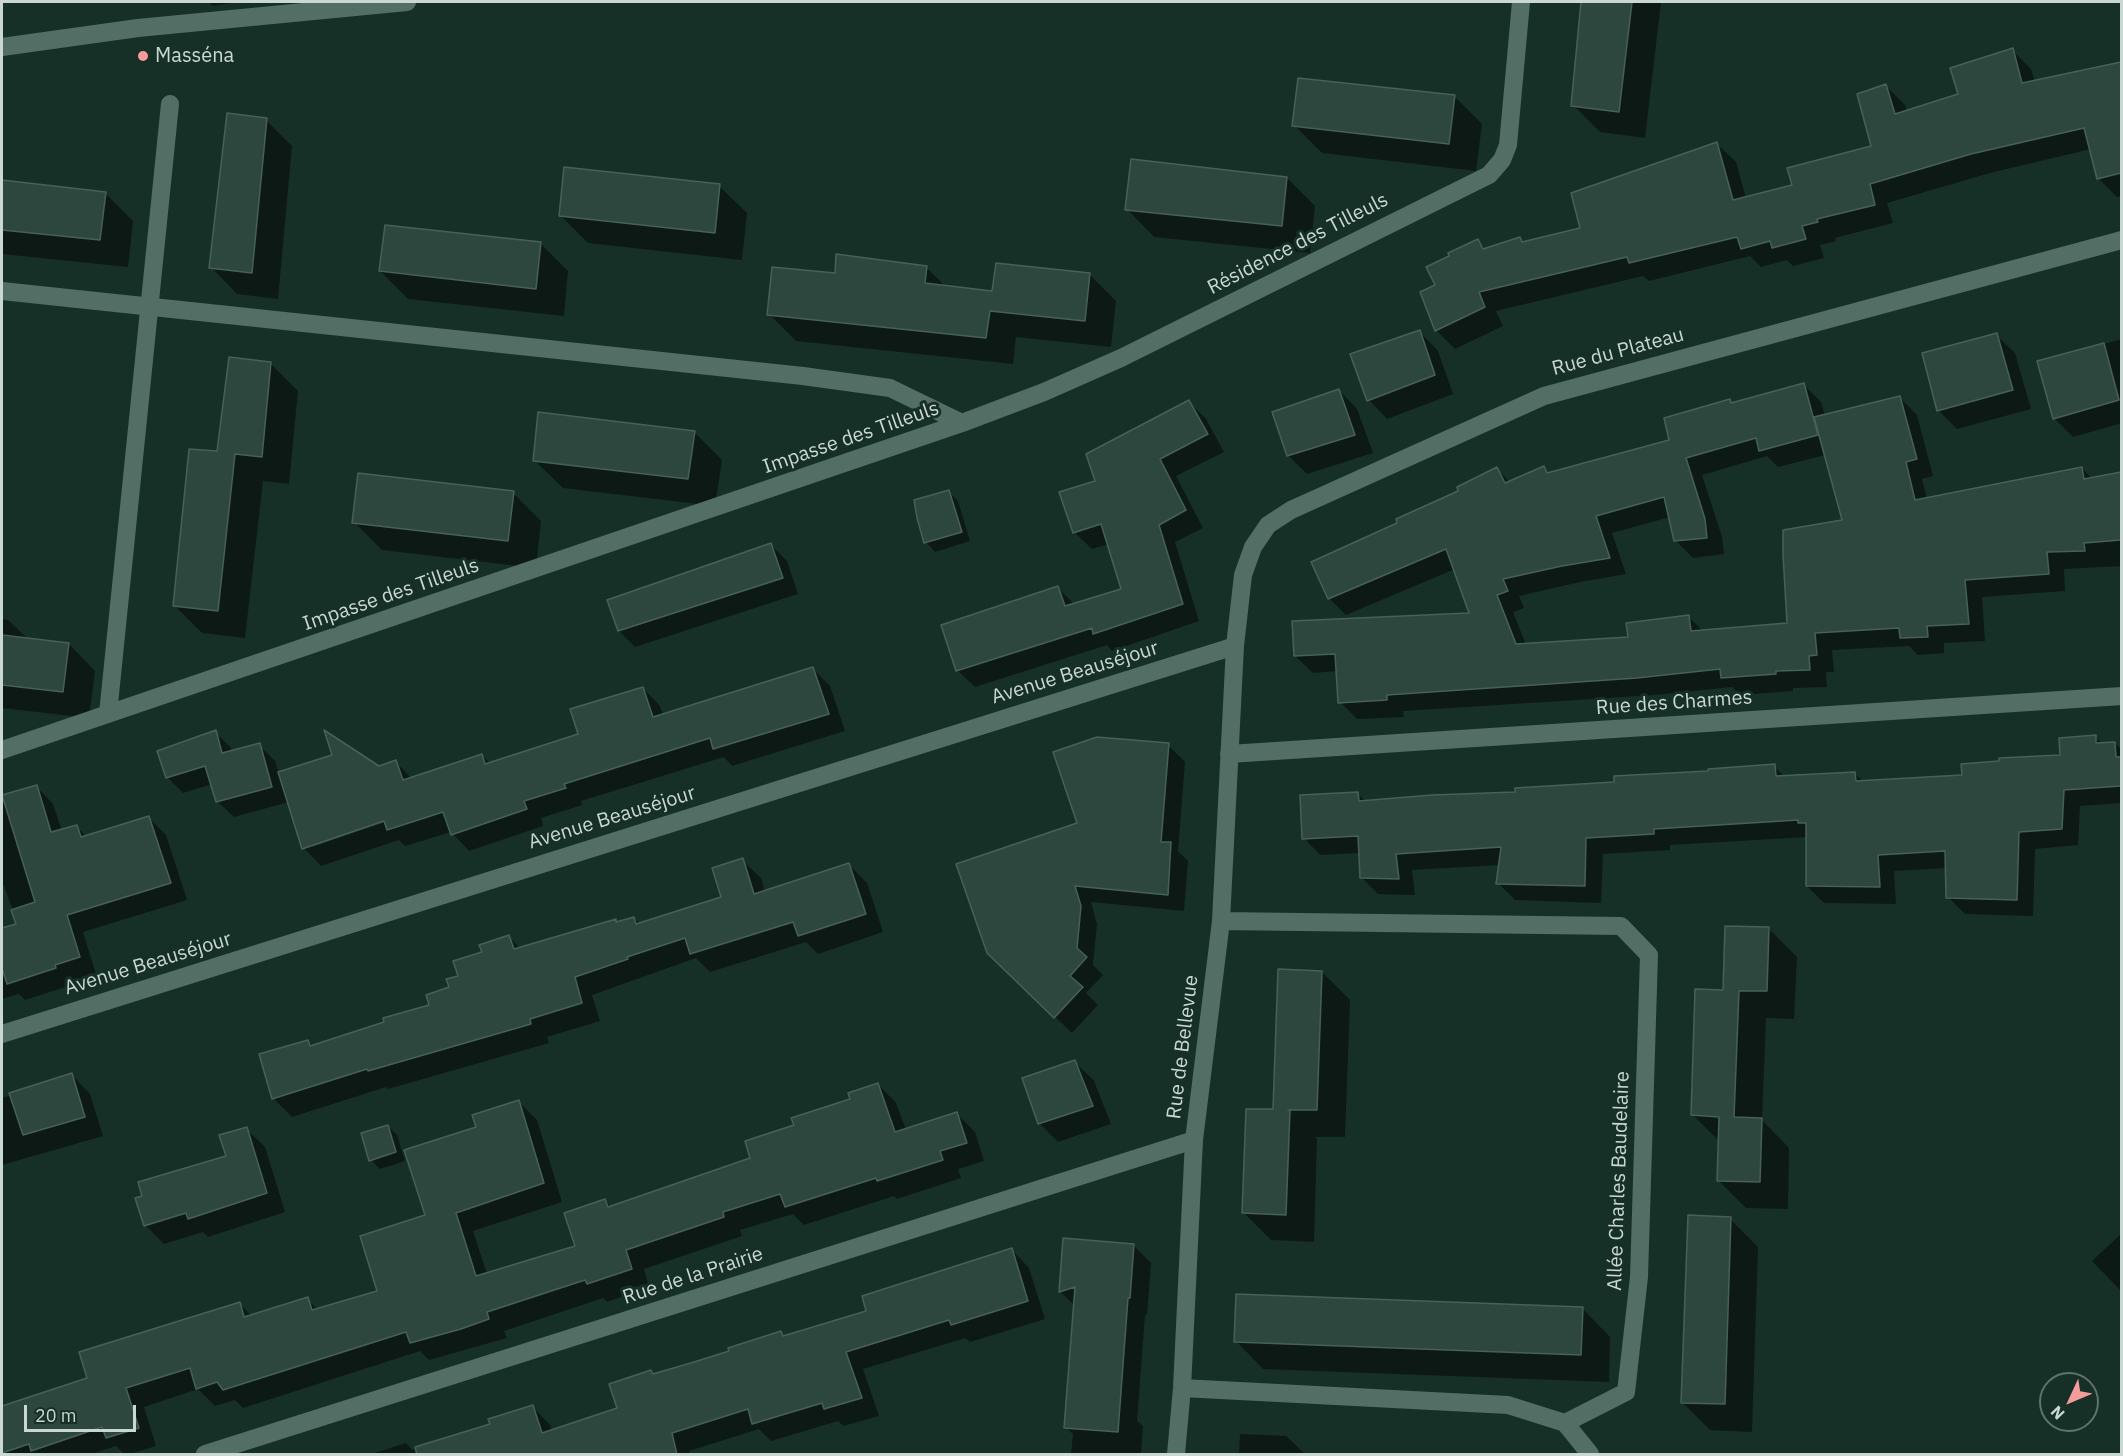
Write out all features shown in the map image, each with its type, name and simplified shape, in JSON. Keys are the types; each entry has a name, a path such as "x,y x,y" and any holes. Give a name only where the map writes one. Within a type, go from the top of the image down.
{"street":[{"path":"2,47 313,6 408,2"},
{"name":"Résidence des Tilleuls","path":"962,423 1044,392 1121,358 1489,175 1502,160 1508,145 1521,2"},
{"path":"108,714 170,104"},
{"name":"Rue du Plateau","path":"1235,646 1243,575 1253,548 1268,525 1291,510 1544,396 2121,240"},
{"name":"Impasse des Tilleuls","path":"2,291 803,376 890,388 962,423"},
{"name":"Impasse des Tilleuls","path":"2,750 962,423"},
{"name":"Rue de Bellevue","path":"1176,1455 1182,1388 1194,1140 1221,921 1235,646"},
{"name":"Avenue Beauséjour","path":"2,1034 1235,646"},
{"name":"Rue des Charmes","path":"1228,754 2121,696"},
{"name":"Allée Charles Baudelaire","path":"1221,921 1621,926 1649,955 1639,1277 1626,1392 1565,1423"},
{"name":"Rue de la Prairie","path":"205,1455 1194,1140"},
{"path":"1182,1388 1508,1405 1565,1423 1590,1455"}],"building":[{"path":"1581,2 1632,2 1619,112 1571,106"},
{"path":"2013,48 2022,83 2121,62 2121,173 2097,179 2084,128 1971,154 1870,184 1875,205 1817,219 1818,222 1802,226 1806,239 1772,248 1770,241 1741,249 1737,237 1629,263 1627,257 1479,292 1485,307 1435,331 1420,292 1435,285 1426,267 1449,256 1448,253 1478,239 1483,249 1520,237 1522,242 1580,228 1571,193 1717,142 1733,200 1792,185 1787,168 1871,146 1857,94 1886,84 1895,114 1958,94 1950,68"},
{"path":"1298,78 1455,95 1449,144 1292,126"},
{"path":"227,113 267,118 252,273 209,268"},
{"path":"1131,159 1287,177 1282,226 1125,210"},
{"path":"564,167 720,184 715,233 559,216"},
{"path":"2,180 106,192 100,240 2,230"},
{"path":"385,225 541,242 536,289 379,271"},
{"path":"836,254 927,266 925,283 992,291 996,263 1090,273 1085,321 990,311 986,338 767,315 772,267 835,273"},
{"path":"1420,330 1435,375 1367,401 1350,354"},
{"path":"1997,333 2013,390 1937,411 1922,353"},
{"path":"2104,343 2119,400 2053,419 2037,361"},
{"path":"229,357 271,362 262,457 235,454 218,611 173,606 189,449 217,451"},
{"path":"1804,383 1818,435 1759,451 1756,438 1686,458 1705,519 1707,538 1674,541 1664,497 1596,516 1610,558 1503,579 1508,591 1497,595 1516,644 1628,637 1626,623 1689,615 1691,631 1787,623 1783,530 1842,520 1814,417 1900,396 1917,459 1906,462 1915,500 2082,467 2084,479 2121,472 2121,540 2084,543 2085,551 2047,552 2049,574 1965,580 1969,624 1927,626 1928,637 1900,638 1899,628 1815,633 1817,655 1809,656 1810,670 1776,671 1776,674 1721,678 1720,669 1637,678 1387,695 1387,700 1338,703 1335,654 1294,656 1292,621 1469,613 1446,549 1328,599 1311,562 1397,523 1396,519 1458,491 1457,487 1497,467 1505,483 1544,466 1547,473 1669,440 1664,418 1730,399 1731,403"},
{"path":"1339,389 1355,435 1287,456 1272,412"},
{"path":"1189,400 1208,434 1160,459 1186,510 1159,525 1183,604 1093,634 1092,628 956,671 941,625 1058,586 1065,606 1121,589 1101,524 1073,533 1059,492 1095,481 1086,454"},
{"path":"538,412 695,431 688,479 533,461"},
{"path":"358,473 514,491 508,541 352,523"},
{"path":"949,490 962,532 924,543 914,500"},
{"path":"771,543 783,578 618,631 607,600"},
{"path":"2,635 69,643 63,692 2,685"},
{"path":"813,667 829,714 713,749 710,738 564,784 566,788 524,801 527,809 451,835 443,812 387,830 384,821 302,849 278,772 332,755 324,730 379,766 396,760 403,780 482,754 485,764 578,734 570,709 643,687 653,717"},
{"path":"216,730 222,753 260,743 272,787 216,802 205,766 166,778 157,751"},
{"path":"2096,735 2096,743 2115,742 2116,757 2121,757 2121,786 2064,790 2062,829 2019,832 2017,900 1946,898 1945,851 1878,855 1880,887 1806,886 1806,823 1798,823 1798,820 1654,829 1654,834 1586,838 1585,886 1496,884 1501,847 1396,854 1399,879 1360,878 1358,836 1302,839 1300,795 1358,792 1359,801 1515,792 1515,788 1614,782 1614,776 1708,771 1708,769 1775,764 1776,776 1855,772 1856,781 1962,775 1961,764 1999,761 1999,758 2060,755 2059,738"},
{"path":"1097,737 1169,743 1161,842 1171,842 1168,895 1075,886 1081,906 1077,948 1087,957 1070,976 1083,987 1054,1018 987,953 956,864 1077,823 1053,752"},
{"path":"37,785 51,832 77,825 81,837 149,816 171,883 67,915 80,957 55,965 56,968 7,984 2,968 2,928 16,924 11,910 35,902 2,795"},
{"path":"743,858 754,894 849,863 866,914 798,936 793,922 690,954 685,938 575,977 582,1003 530,1019 531,1024 368,1071 367,1069 272,1099 259,1054 308,1040 310,1046 384,1022 383,1018 429,1005 426,995 449,987 446,979 458,976 453,961 482,952 479,945 509,935 514,949 616,919 616,922 634,917 636,924 721,897 712,868"},
{"path":"1725,926 1769,927 1767,991 1739,991 1734,1117 1762,1118 1760,1182 1717,1181 1719,1117 1691,1115 1695,989 1723,990"},
{"path":"1278,969 1322,971 1317,1110 1290,1110 1286,1215 1242,1213 1246,1109 1273,1109"},
{"path":"1075,1060 1093,1106 1038,1124 1022,1078"},
{"path":"72,1073 85,1117 23,1135 9,1093"},
{"path":"878,1083 895,1132 957,1112 967,1143 940,1151 943,1160 877,1181 876,1178 785,1207 780,1194 723,1212 724,1217 626,1250 632,1269 587,1284 585,1280 487,1312 489,1319 461,1329 410,1343 406,1332 223,1390 217,1382 196,1389 190,1368 126,1388 139,1428 106,1438 102,1427 31,1451 29,1444 2,1453 2,1406 87,1378 79,1352 240,1302 244,1317 308,1297 312,1310 377,1291 360,1236 425,1215 404,1150 476,1127 472,1115 519,1100 544,1183 456,1213 476,1276 575,1246 564,1213 605,1199 608,1207 750,1158 745,1141 794,1125 791,1118 850,1099 848,1093"},
{"path":"388,1125 396,1152 369,1161 361,1133"},
{"path":"247,1127 267,1193 188,1219 186,1213 144,1226 135,1198 142,1196 138,1182 226,1156 219,1135"},
{"path":"1688,1215 1731,1217 1725,1404 1681,1403"},
{"path":"1063,1238 1134,1244 1118,1432 1064,1428 1075,1287 1059,1292"},
{"path":"1012,1248 1028,1301 951,1325 949,1320 846,1352 862,1398 824,1409 822,1403 752,1424 748,1409 672,1433 677,1455 417,1455 415,1447 490,1424 488,1419 533,1405 542,1433 617,1408 609,1384 651,1370 653,1374 694,1362 781,1331 783,1336 866,1311 862,1296"},
{"path":"1236,1294 1583,1307 1581,1355 1234,1342"}],"place":[{"name":"Masséna","path":"143,56"}]}
